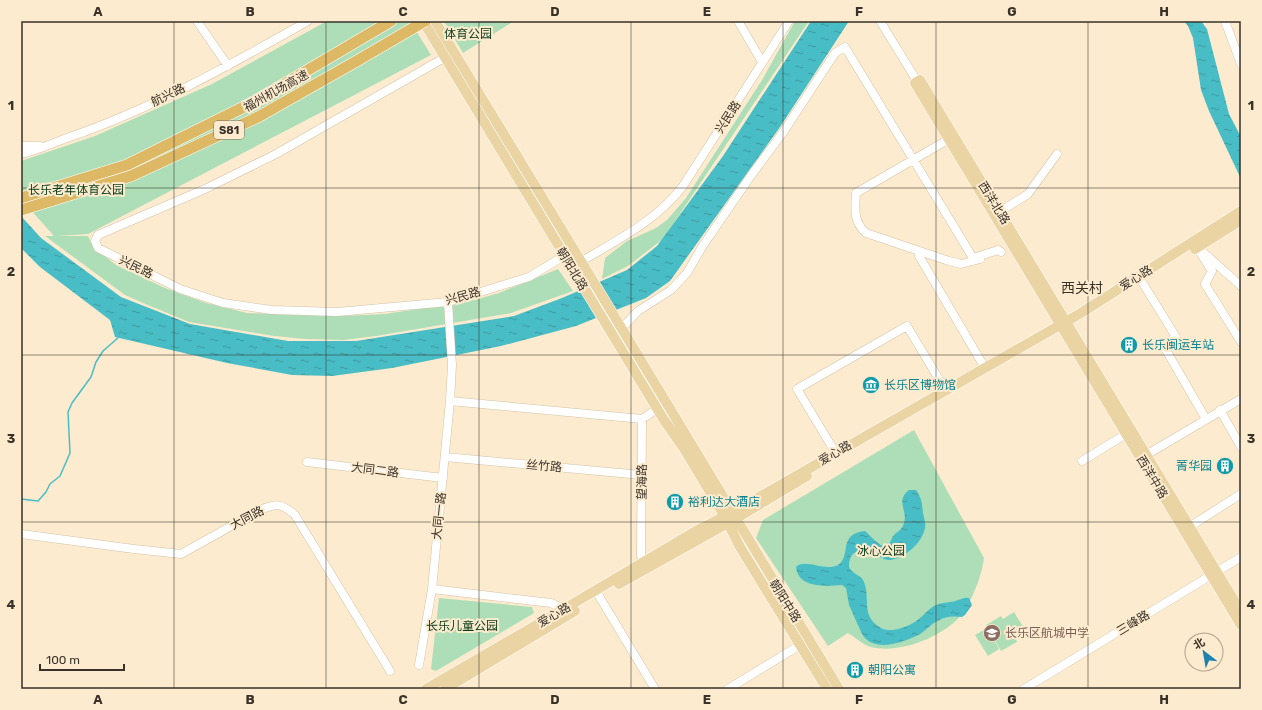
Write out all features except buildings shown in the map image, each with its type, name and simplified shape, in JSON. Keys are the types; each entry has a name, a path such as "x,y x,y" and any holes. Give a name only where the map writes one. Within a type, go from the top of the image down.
{"highway":[{"name":"福州机场高速","path":"21,198 127,165 252,103 391,21"},
{"name":"福州机场高速","path":"21,210 146,170 258,117 424,21"}],"main road":[{"name":"朝阳北路","path":"424,21 444,58 657,409 730,517"},
{"name":"朝阳北路","path":"435,21 616,317 730,517"},
{"name":"西洋北路","path":"917,81 949,139 1014,246 1065,325"},
{"name":"西洋北路","path":"917,81 1021,246 1065,325"},
{"name":"爱心路","path":"426,689 644,561 815,471 1065,325 1142,282 1241,212"},
{"name":"爱心路","path":"445,689 836,452 946,391 984,368 1065,325 1196,245 1241,220"},
{"name":"西洋中路","path":"1065,325 1128,433 1214,574 1241,612"},
{"name":"西洋中路","path":"1128,433 1146,455 1189,526 1241,625"},
{"name":"朝阳中路","path":"730,517 740,547 839,689"},
{"name":"朝阳中路","path":"792,621 800,645 827,689"}],"street":[{"path":"197,21 228,66"},
{"name":"航兴路","path":"21,154 128,115 228,66 308,21"},
{"path":"738,21 762,62"},
{"name":"兴民路","path":"582,261 639,227 672,200 683,186 789,21"},
{"name":"西洋北路","path":"880,21 917,81"},
{"path":"1225,21 1241,64"},
{"path":"622,328 638,311 671,290 688,273 702,247 750,177 784,131 835,53 844,47 973,258 998,250 1001,252"},
{"name":"兴民路","path":"444,58 276,154 162,209 98,235 96,241 98,248 180,289 223,303 272,310 338,312 448,302 529,277 564,256"},
{"path":"949,139 856,193 855,217 860,228 866,233 949,262 961,264 1001,252 1014,246"},
{"path":"21,146 49,144"},
{"path":"999,212 1028,194 1057,154"},
{"path":"1196,245 1241,286"},
{"path":"1196,245 1212,271 1205,284 1241,342"},
{"path":"919,256 984,368"},
{"path":"1142,282 1176,337 1163,345 1206,419"},
{"name":"大同一路","path":"419,665 432,589 450,401 452,366 448,302"},
{"path":"836,452 797,389 907,326 946,391"},
{"path":"1146,455 1241,399"},
{"path":"450,401 642,419 657,409"},
{"path":"1220,410 1241,446"},
{"name":"望海路","path":"642,419 641,556 644,561"},
{"path":"1082,461 1128,433"},
{"name":"丝竹路","path":"445,457 642,475"},
{"name":"大同二路","path":"307,462 443,478"},
{"path":"1189,526 1241,494"},
{"name":"大同路","path":"21,534 181,554 273,504 286,507 295,515 390,671"},
{"name":"三峰路","path":"1024,689 1241,557"},
{"path":"432,589 550,603 564,609"},
{"path":"599,596 655,689"},
{"path":"728,689 800,645"}],"green space":[{"name":"长乐老年体育公园","path":"327,21 410,21 431,55 88,234 58,236 88,236 93,247 116,265 165,288 206,303 247,313 343,316 385,314 456,305 499,293 558,269 573,291 511,313 376,336 344,340 305,339 274,336 189,322 143,303 125,295 45,236 54,236 21,199 21,161 95,136 212,84"},
{"name":"体育公园","path":"444,21 514,21 463,53"},
{"path":"795,21 809,21 663,239 628,266 602,279 605,258 627,241 656,228 667,220 686,198 762,80"},
{"name":"冰心公园","path":"914,430 984,558 982,570 975,589 967,607 960,617 938,634 925,640 897,648 883,649 868,646 848,633 828,646 756,538 763,520"},
{"name":"长乐儿童公园","path":"439,598 532,607 534,613 436,671 431,669"},
{"path":"1014,612 1027,633 1016,639 1017,642 1001,651 986,625 1001,616 1003,619"},
{"path":"987,628 999,649 988,656 975,635"}],"water":[{"path":"811,21 849,21 780,127 670,281 646,298 576,326 501,346 392,368 332,376 292,375 227,363 115,337 110,320 40,267 21,248 21,216 41,238 121,297 190,324 288,341 356,341 514,316 562,298 627,270 657,246 723,156"},
{"path":"1184,21 1201,21 1207,29 1229,114 1241,137 1241,179 1209,111 1201,90 1193,38"},
{"path":"909,490 916,490 919,496 925,522 923,534 917,544 908,553 891,560 883,559 873,552 866,550 856,552 850,559 850,569 863,580 867,593 867,606 870,618 881,628 893,630 906,627 919,619 931,608 939,604 969,598 972,605 962,617 943,618 932,624 921,634 904,641 888,645 880,645 867,640 862,634 849,605 846,588 842,585 821,586 807,583 798,574 796,567 804,564 827,567 838,565 842,561 848,541 851,536 856,533 865,531 880,545 883,546 889,544 893,536 901,529 903,525 905,518 902,502 905,494"}],"waterway":[{"path":"21,499 38,501 46,492 50,484 60,476 70,453 68,412 72,403 91,377 96,362 103,351 119,337"}],"place":[{"name":"长乐闽运车站","path":"1129,345"},
{"name":"长乐区博物馆","path":"871,385"},
{"name":"菁华园","path":"1225,466"},
{"name":"裕利达大酒店","path":"675,502"},
{"name":"长乐区航城中学","path":"992,633"},
{"name":"朝阳公寓","path":"855,670"}],"district":[{"name":"西关村","path":"1082,288"}]}
